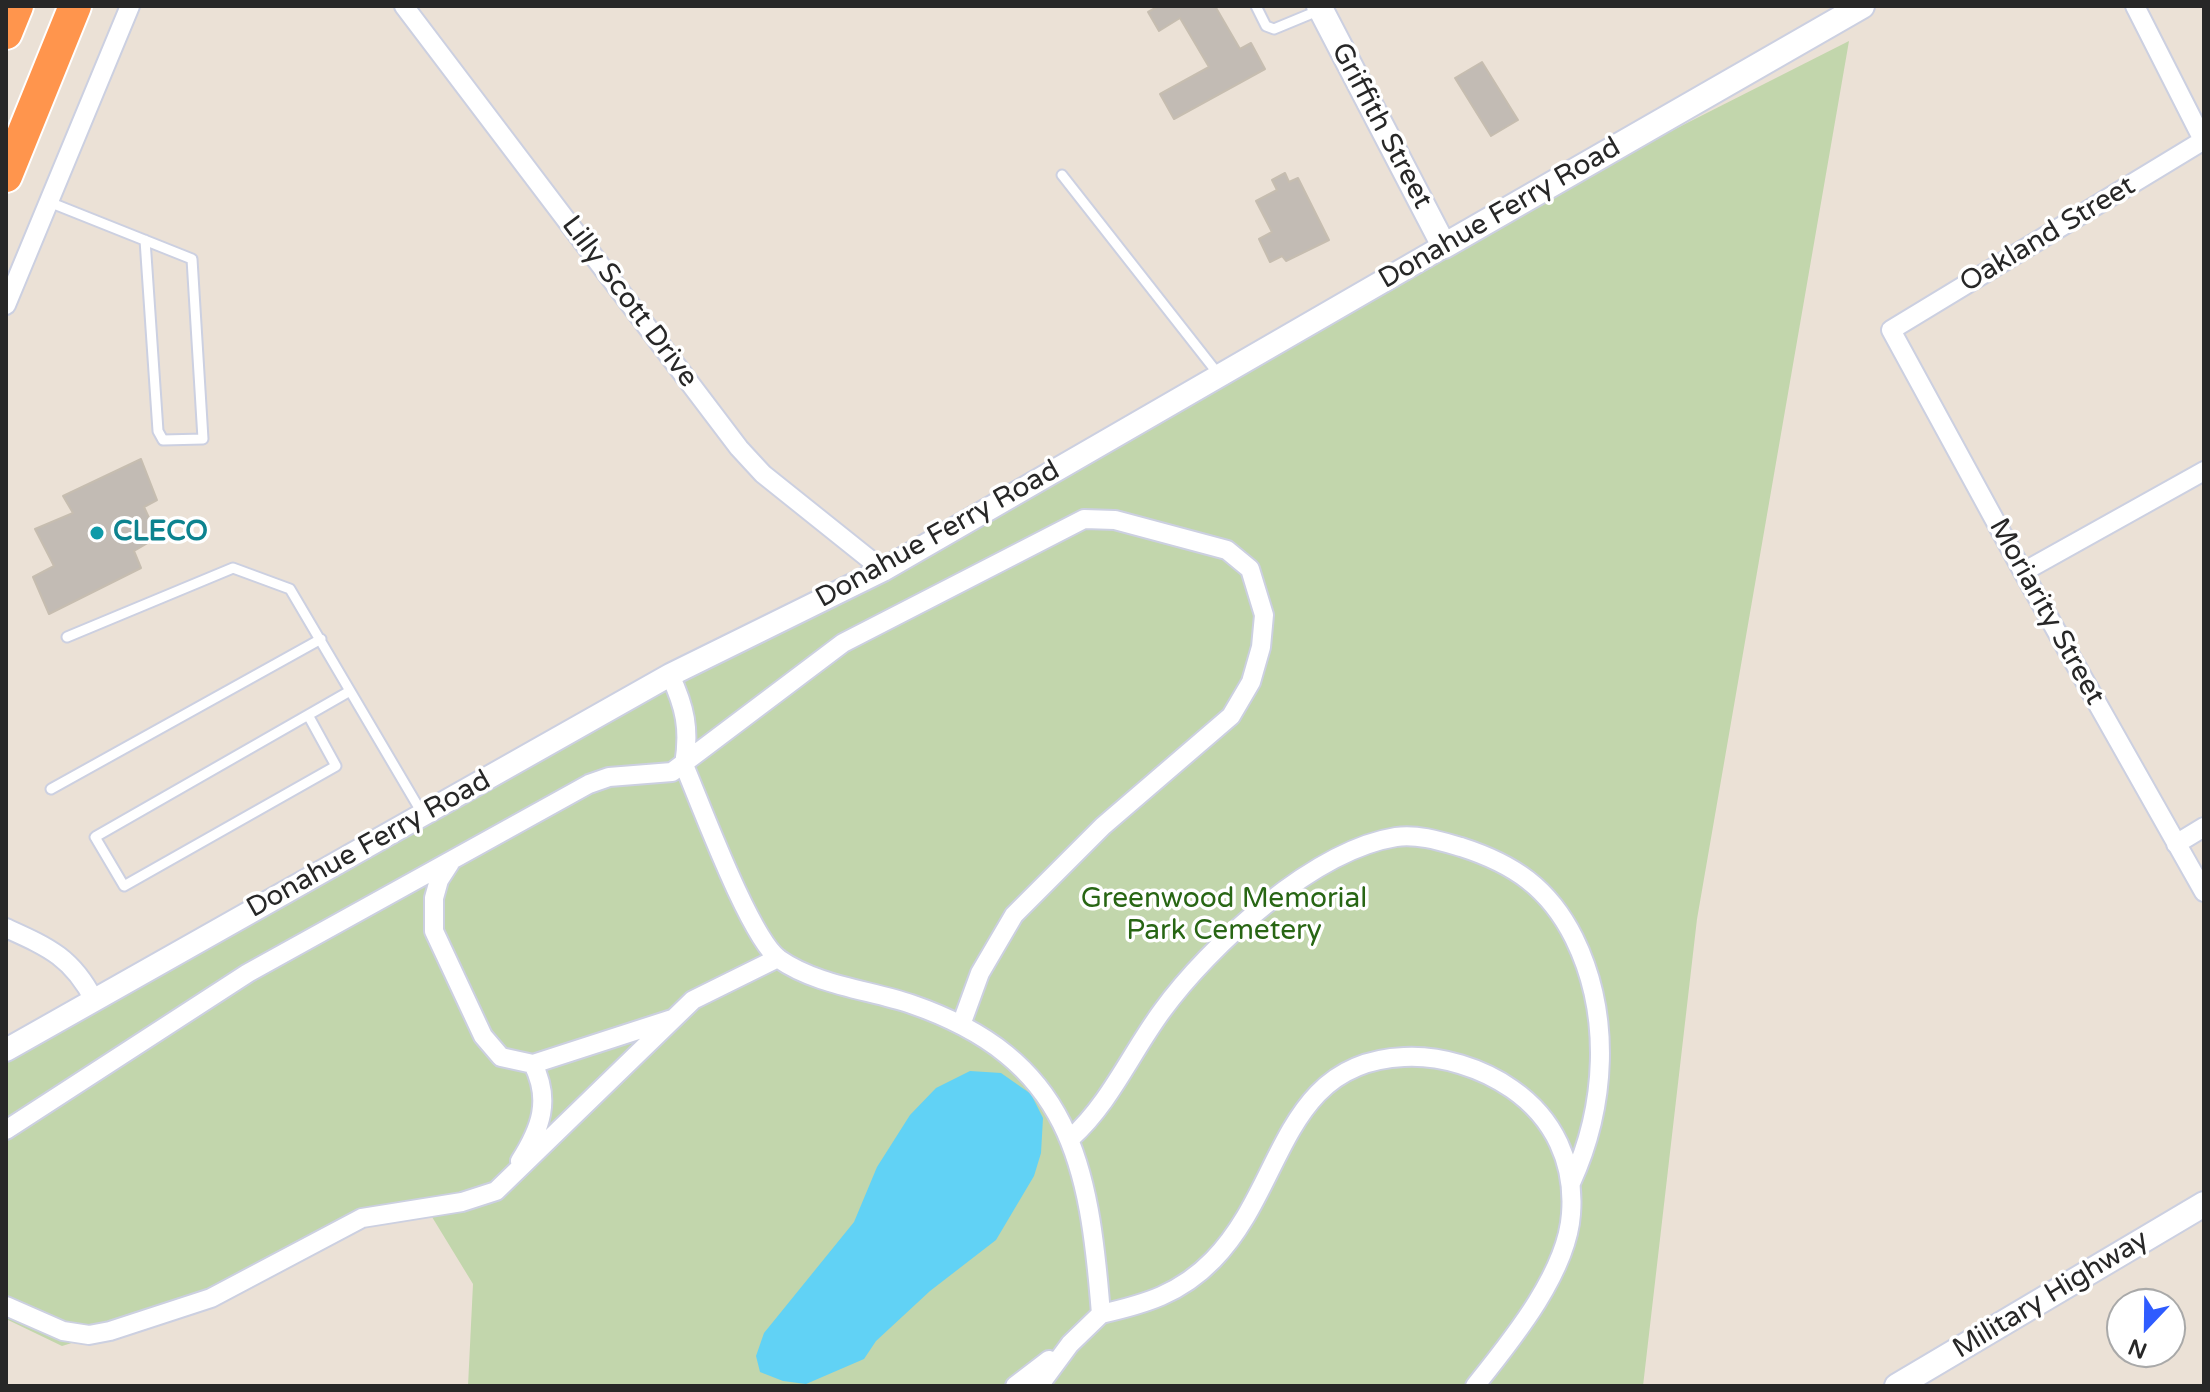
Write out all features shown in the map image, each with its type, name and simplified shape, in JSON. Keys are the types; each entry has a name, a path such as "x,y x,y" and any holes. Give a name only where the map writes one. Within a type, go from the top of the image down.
{"highway":[{"path":"6,33 17,6"},
{"path":"6,176 75,6"}],"main road":[{"name":"Donahue Ferry Road","path":"1444,246 1862,6"},
{"name":"Griffith Street","path":"1320,8 1444,246"},
{"name":"Military Highway","path":"1897,1386 2204,1204"}],"street":[{"path":"6,305 130,6"},
{"name":"Lilly Scott Drive","path":"404,6 739,448 763,474 883,570"},
{"path":"2135,6 2204,141"},
{"name":"Oakland Street","path":"1891,330 2204,141"},
{"name":"Donahue Ferry Road","path":"6,1050 670,675 883,570 1444,246"},
{"name":"Moriarity Street","path":"1891,330 2023,572 2204,892"},
{"path":"2023,572 2204,471"},
{"path":"6,1130 248,973 589,784 609,777 657,775 684,765 843,643 1084,519 1115,520 1227,550 1250,569 1264,615 1261,647 1251,682 1231,716 1103,826 1014,915 980,973 961,1025"},
{"path":"670,675 685,708 689,736 684,765 755,928 778,958 815,976 900,1001 961,1025 1032,1078 1054,1107 1071,1138 1096,1254 1101,1314"},
{"path":"2176,844 2204,827"},
{"path":"1071,1138 1094,1117 1162,1010 1190,976 1270,902 1318,869 1374,842 1419,837 1473,851 1538,885 1557,905 1580,949 1596,1005 1602,1078 1586,1145 1571,1183 1569,1231 1561,1254 1528,1314 1475,1386"},
{"path":"452,861 439,880 434,898 434,931 492,1048 515,1062 533,1064 676,1018"},
{"path":"6,928 59,955 80,973 94,1000"},
{"path":"6,1306 40,1324 63,1331 89,1335 110,1331 211,1298 362,1218 462,1202 496,1191 693,1000 778,958"},
{"path":"1015,1386 1070,1344 1101,1314 1150,1303 1182,1287 1213,1260 1252,1212 1307,1101 1352,1067 1383,1057 1444,1060 1498,1079 1539,1112 1555,1134 1571,1183"},
{"path":"496,1191 532,1142 540,1120 545,1098 533,1064"},
{"path":"1039,1386 1070,1344"}],"lane":[{"path":"1256,6 1266,26 1274,29 1320,8"},
{"path":"1062,175 1219,375"},
{"path":"49,202 145,240 192,259 203,439 163,440 158,431 145,240"},
{"path":"67,637 233,568 290,589 423,814"},
{"path":"51,789 321,639"},
{"path":"308,715 336,766 124,886 95,837 308,715 350,691"}],"green space":[{"name":"Greenwood Memorial Park Cemetery","path":"1849,41 1697,919 1643,1386 468,1386 473,1284 429,1212 371,1222 130,1325 62,1346 6,1319 6,1050 1444,246"}],"water":[{"path":"970,1071 1001,1073 1031,1094 1043,1118 1041,1153 1034,1176 996,1240 930,1291 876,1341 864,1359 806,1384 783,1381 760,1372 756,1356 764,1333 854,1222 877,1167 910,1115 936,1088"}],"building":[{"path":"1159,6 1215,6 1240,49 1251,43 1265,69 1174,119 1160,94 1209,67 1180,18 1159,31 1148,12"},
{"path":"1482,62 1518,120 1491,136 1455,78"},
{"path":"1285,173 1289,182 1298,178 1329,240 1286,261 1282,256 1270,262 1259,239 1272,232 1256,201 1277,190 1272,180"},
{"name":"CLECO","path":"141,459 157,500 144,507 158,537 134,551 141,568 49,614 33,577 54,566 35,529 73,513 63,496"}],"place":[{"name":"CLECO","path":"97,533"}]}
